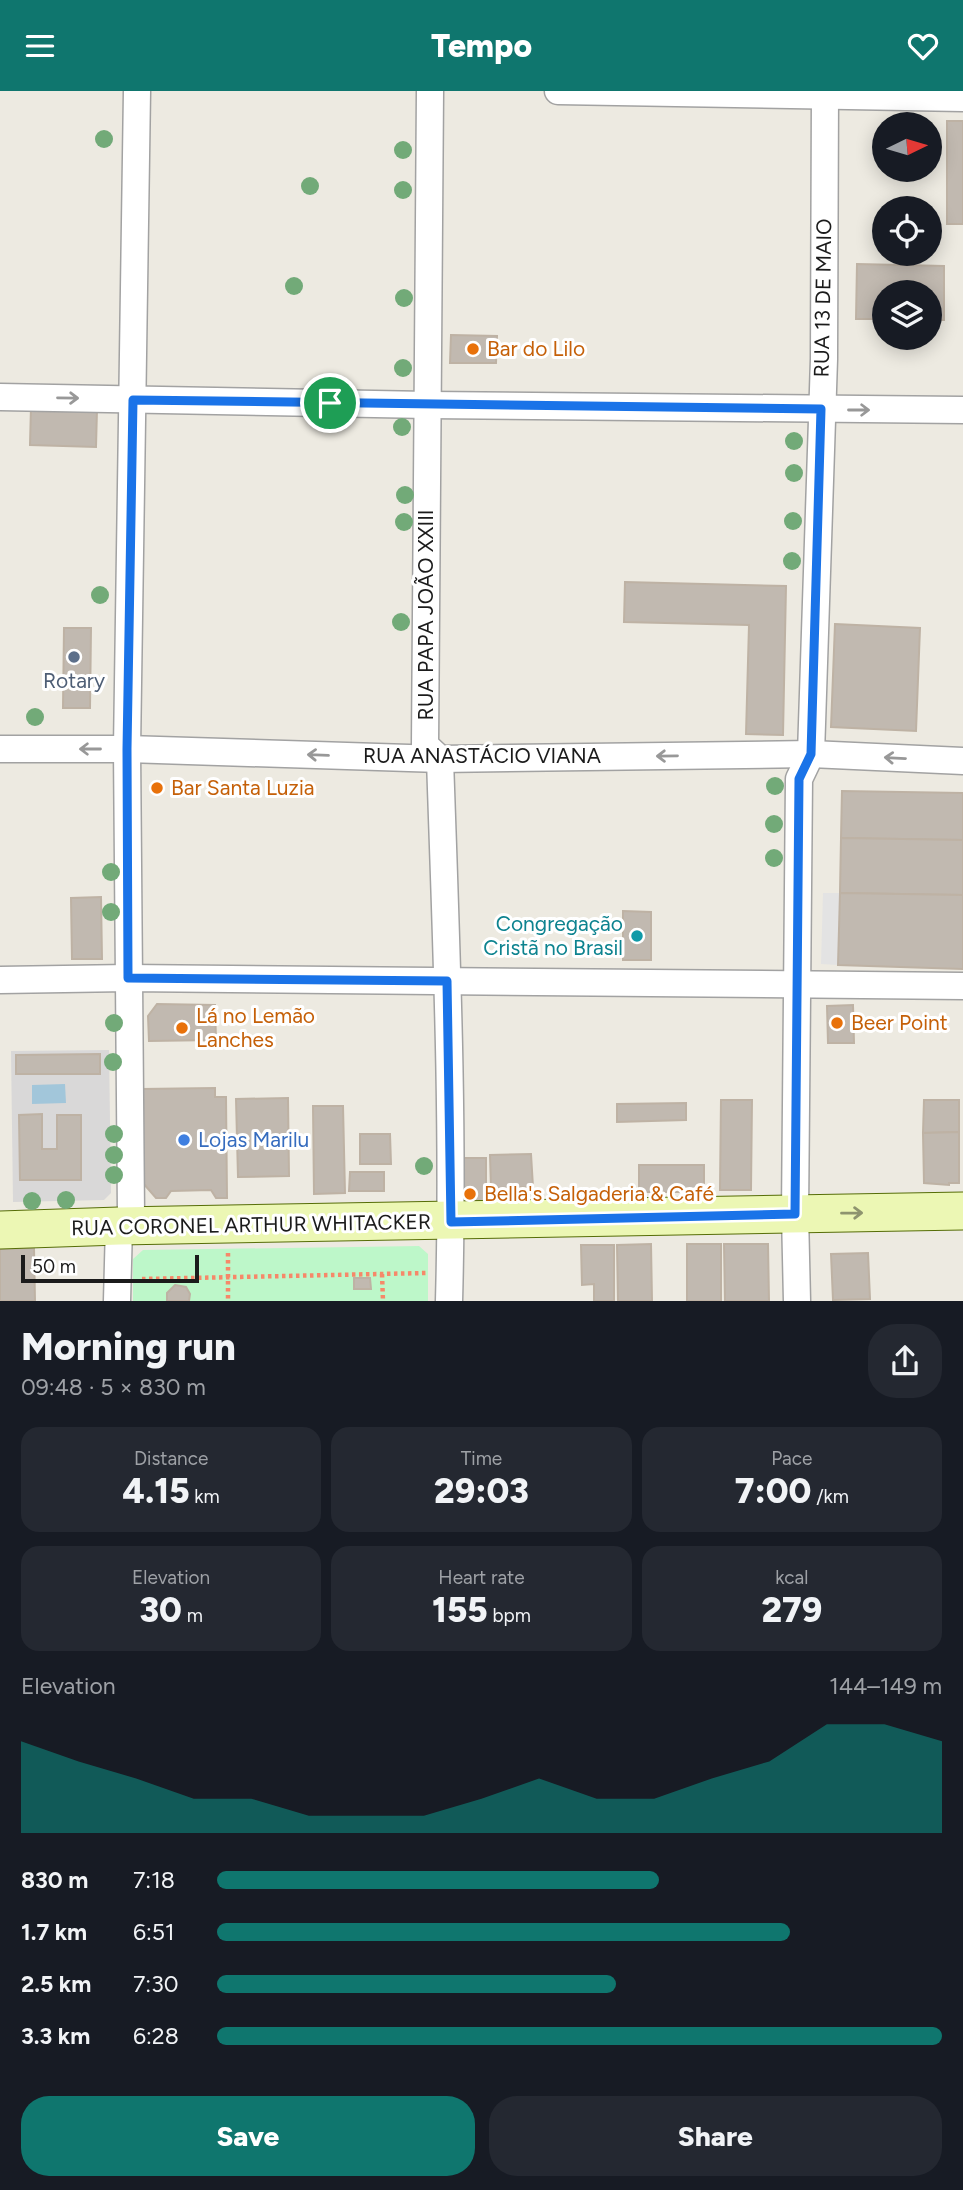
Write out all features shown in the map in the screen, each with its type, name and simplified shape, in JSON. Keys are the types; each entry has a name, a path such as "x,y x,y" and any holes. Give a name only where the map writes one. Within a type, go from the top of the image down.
{"main road":[{"name":"RUA CORONEL ARTHUR WHITACKER","path":"0,1230 963,1211"}],"street":[{"path":"117,1301 119,1226 131,1214 127,749 137,91"},
{"name":"RUA PAPA JOÃO XXIII","path":"430,91 425,745 440,758 451,1222 449,1301"},
{"path":"558,91 963,98"},
{"name":"RUA 13 DE MAIO","path":"797,1301 795,1214 799,779 811,754 824,359 825,94"},
{"path":"0,397 963,411"},
{"name":"RUA ANASTÁCIO VIANA","path":"0,749 127,749 440,758 811,754 963,761"},
{"path":"0,980 128,978 963,986"}],"path":[{"path":"228,1248 228,1301"},
{"path":"142,1279 428,1273"},
{"path":"382,1274 383,1301"}],"shaded area":[{"path":"823,893 840,893 838,965 821,964"},
{"path":"109,1050 111,1193 104,1200 13,1202 11,1051"}],"green space":[{"path":"419,1246 428,1254 428,1301 133,1301 133,1259 143,1250"}],"water":[{"path":"65,1084 66,1103 32,1104 32,1085"}],"building":[{"path":"947,121 963,121 963,224 947,224"},
{"path":"857,264 944,266 944,320 942,280 872,280 872,319 856,319"},
{"name":"Bar do Lilo","path":"451,335 497,336 496,363 450,363"},
{"path":"31,407 97,409 96,447 30,445"},
{"path":"625,582 786,586 783,735 746,734 749,625 624,622"},
{"path":"835,624 920,628 916,731 831,727"},
{"path":"64,628 91,628 90,708 63,708"},
{"path":"842,791 963,793 963,840 841,838"},
{"path":"841,838 963,840 963,895 840,893"},
{"path":"840,893 963,895 963,969 838,965"},
{"path":"101,897 102,959 72,959 71,898"},
{"name":"Congregação Cristã no Brasil","path":"623,911 651,912 651,960 623,960"},
{"name":"Lá no Lemão Lanches","path":"157,1004 215,1005 216,1040 149,1041 148,1016"},
{"path":"853,1005 854,1043 828,1043 827,1006"},
{"path":"100,1054 100,1074 16,1074 16,1055"},
{"name":"Lojas Marilu","path":"215,1088 215,1097 226,1097 227,1198 216,1198 211,1190 171,1191 166,1198 156,1198 143,1183 142,1089"},
{"path":"288,1098 289,1176 238,1177 236,1099"},
{"path":"721,1100 752,1100 751,1190 720,1190"},
{"path":"924,1100 959,1100 959,1132 923,1133"},
{"path":"686,1103 686,1120 617,1122 617,1104"},
{"path":"313,1106 343,1106 345,1193 314,1194"},
{"path":"42,1114 42,1149 57,1149 57,1115 81,1115 81,1180 20,1180 19,1115"},
{"path":"959,1132 959,1183 924,1183 923,1133"},
{"path":"360,1134 390,1134 391,1164 360,1164"},
{"path":"531,1154 533,1187 491,1188 490,1155"},
{"path":"461,1158 486,1158 486,1202 461,1202"},
{"path":"639,1165 704,1165 704,1192 639,1192"},
{"path":"350,1172 384,1172 384,1191 349,1191"},
{"path":"651,1244 652,1301 618,1301 617,1245"},
{"path":"687,1244 721,1244 721,1301 687,1301"},
{"path":"724,1244 768,1244 769,1301 725,1301"},
{"path":"581,1245 614,1245 614,1301 594,1301 594,1284 582,1285"},
{"path":"34,1248 35,1301 0,1301 0,1249"},
{"path":"868,1253 870,1299 833,1300 831,1254"},
{"path":"354,1278 370,1278 371,1289 354,1289"},
{"path":"175,1285 186,1287 190,1294 189,1301 167,1301 167,1293"}],"place":[{"name":"Bar do Lilo","path":"473,349"},
{"name":"Rotary","path":"74,657"},
{"name":"Bar Santa Luzia","path":"157,788"},
{"name":"Congregação Cristã no Brasil","path":"637,936"},
{"name":"Beer Point","path":"837,1023"},
{"name":"Lá no Lemão Lanches","path":"182,1028"},
{"name":"Lojas Marilu","path":"184,1140"},
{"name":"Bella's Salgaderia & Café","path":"470,1194"}],"route":[{"path":"133,400 330,403 821,409 811,754 799,779 795,1214 451,1222 447,981 128,978 127,749 133,400"}]}
